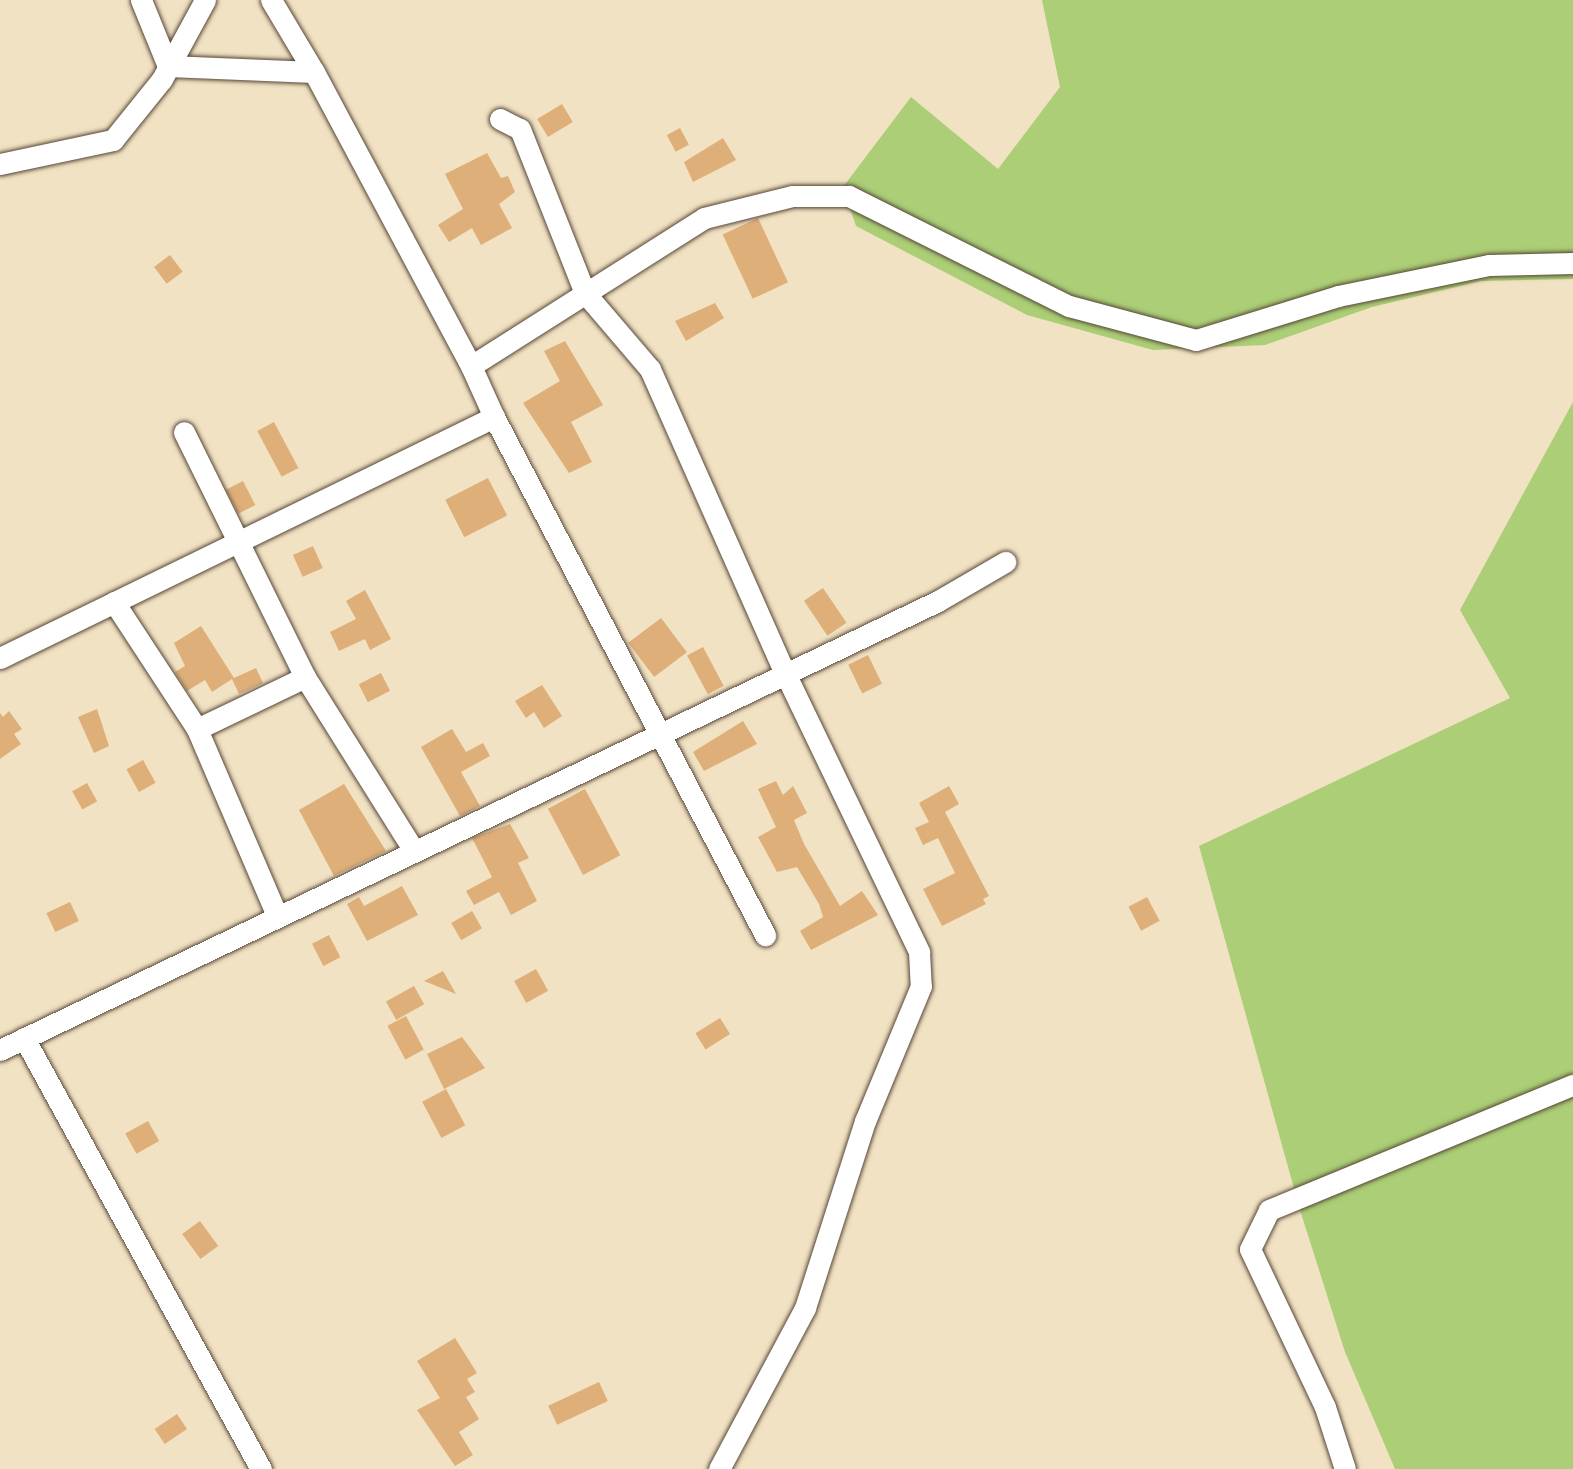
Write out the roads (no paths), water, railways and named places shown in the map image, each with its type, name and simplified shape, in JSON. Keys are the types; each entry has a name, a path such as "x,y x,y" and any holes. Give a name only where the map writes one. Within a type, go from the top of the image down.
{"street":[{"path":"141,0 168,66"},
{"path":"0,165 113,140 168,66 205,0"},
{"path":"271,0 314,72 471,366 494,417 765,935"},
{"path":"168,66 314,72"},
{"path":"500,120 520,129 585,293 650,369 785,673 919,952 921,987 866,1121 805,1308 719,1469"},
{"path":"471,366 704,218 792,196 849,196 1069,306 1196,340 1338,296 1489,265 1573,263"},
{"path":"0,658 494,417"},
{"path":"184,432 305,677 414,850"},
{"path":"0,1050 659,732 938,601 1005,562"},
{"path":"114,602 197,729 277,916"},
{"path":"197,729 305,677"},
{"path":"24,1038 261,1469"},
{"path":"1345,1469 1325,1407 1250,1249 1269,1210 1573,1085"}]}
